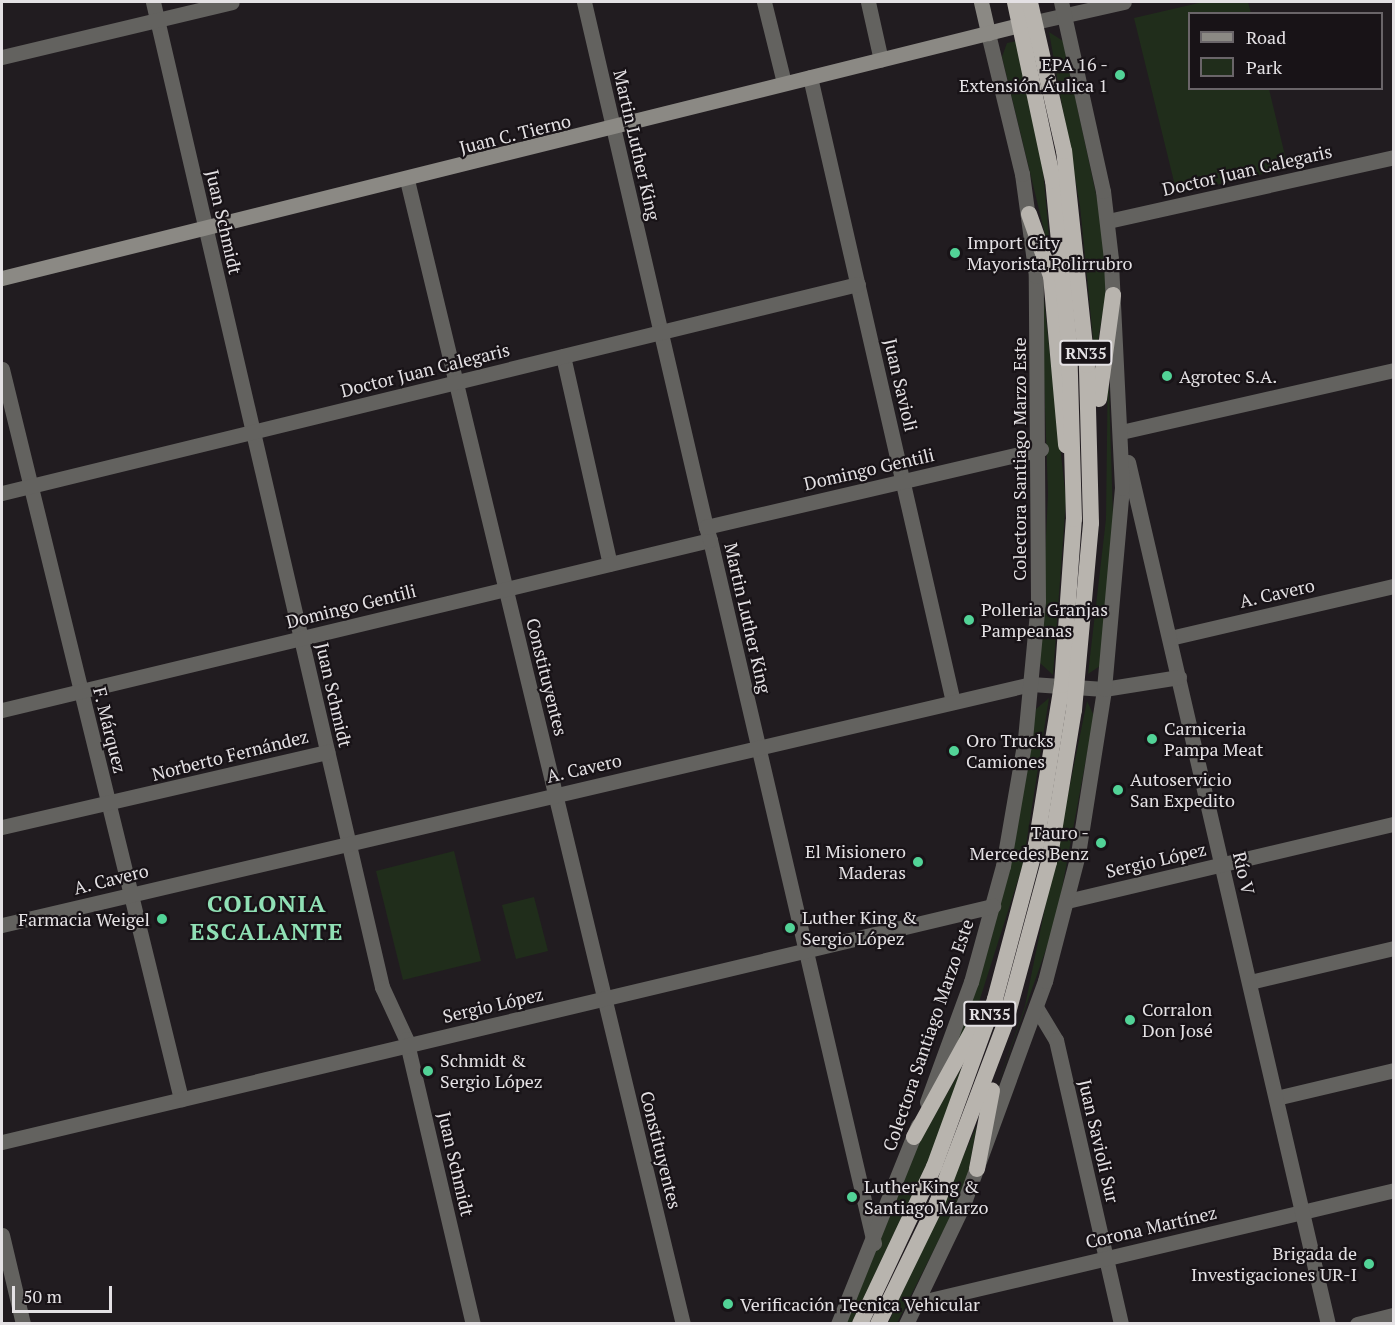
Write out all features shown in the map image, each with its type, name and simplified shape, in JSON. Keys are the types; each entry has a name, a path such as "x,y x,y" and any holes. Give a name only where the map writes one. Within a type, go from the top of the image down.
{"highway":[{"name":"RN35","path":"860,1323 948,1131 998,990 1028,879 1086,608 1092,501 1083,316 1064,151 1028,24 1015,2"},
{"name":"RN35","path":"878,1323 952,1167 1022,967 1057,822 1070,686 1075,478 1058,218 1028,24 1030,2"},
{"path":"1029,214 1051,276 1062,422 1075,478"},
{"path":"1086,608 1101,507 1098,383 1113,295"},
{"path":"914,1137 971,1039 1005,928 1028,879"},
{"path":"977,1169 984,1113 1017,1014 1022,967"}],"main road":[{"name":"Colectora Santiago Marzo Este","path":"981,2 988,33"},
{"name":"Juan C. Tierno","path":"2,278 407,180 784,83 1028,24"}],"street":[{"name":"Juan Schmidt","path":"153,2 384,992 408,1045 473,1323"},
{"path":"2,57 232,2"},
{"name":"Martin Luther King","path":"584,2 874,1243"},
{"path":"764,2 784,83"},
{"path":"867,2 881,60"},
{"path":"1028,24 1062,8 1124,2"},
{"path":"908,1322 977,1169 1036,1007 1067,902 1104,689 1120,527 1121,432 1113,295 1108,221 1062,8"},
{"name":"Colectora Santiago Marzo Este","path":"836,1323 874,1243 914,1137 993,906 1020,774 1031,684 1041,449 1039,327 1029,214 988,33"},
{"name":"Juan Savioli","path":"810,77 953,702"},
{"name":"Doctor Juan Calegaris","path":"1108,221 1394,157"},
{"name":"Constituyentes","path":"407,180 683,1323"},
{"name":"Doctor Juan Calegaris","path":"2,493 858,284"},
{"path":"563,356 610,564"},
{"name":"F. Márquez","path":"2,369 181,1099"},
{"path":"1121,432 1394,370"},
{"name":"Río V","path":"1121,432 1328,1323"},
{"name":"Domingo Gentili","path":"2,710 610,564 708,533 903,481 1041,449"},
{"name":"A. Cavero","path":"1170,638 1394,586"},
{"name":"A. Cavero","path":"2,925 348,842 1031,684 1104,689 1179,677"},
{"name":"Norberto Fernández","path":"2,827 327,752"},
{"name":"Sergio López","path":"1067,902 1394,824"},
{"name":"Sergio López","path":"2,1142 993,906"},
{"path":"1250,982 1394,948"},
{"name":"Juan Savioli Sur","path":"1036,1007 1054,1035 1121,1323"},
{"path":"1276,1098 1394,1070"},
{"name":"Corona Martínez","path":"917,1303 1394,1190"},
{"path":"2,1235 23,1323"},
{"path":"1357,1323 1394,1315"}],"green space":[{"path":"1203,2 1248,2 1251,12 1188,12 1188,90 1269,90 1288,168 1177,194 1134,18"},
{"path":"1049,32 1063,41 1102,222 1106,293 1095,359 1080,206"},
{"path":"1017,41 1043,170 1051,259 1002,57 1007,43"},
{"path":"1040,263 1066,500 1053,675 1040,663 1048,494"},
{"path":"1108,357 1113,517 1100,666 1088,674 1106,519"},
{"path":"1049,698 1023,864 972,1024 949,1063 991,940 1018,823 1036,709"},
{"path":"1087,701 1094,716 1056,921 985,1122 1025,1006"},
{"path":"454,851 481,961 403,980 376,871"},
{"path":"534,897 548,951 516,959 502,905"},
{"path":"962,1067 933,1150 852,1323 846,1324 918,1145"},
{"path":"977,1125 968,1174 952,1214 897,1323 888,1324"}],"place":[{"name":"EPA 16 - Extensión Áulica 1","path":"1120,75"},
{"name":"Import City Mayorista Polirrubro","path":"955,253"},
{"name":"Agrotec S.A.","path":"1167,376"},
{"name":"Polleria Granjas Pampeanas","path":"969,620"},
{"name":"Carniceria Pampa Meat","path":"1152,739"},
{"name":"Oro Trucks Camiones","path":"954,751"},
{"name":"Autoservicio San Expedito","path":"1118,790"},
{"name":"Tauro - Mercedes Benz","path":"1101,843"},
{"name":"El Misionero Maderas","path":"918,862"},
{"name":"Farmacia Weigel","path":"162,919"},
{"name":"Luther King & Sergio López","path":"790,928"},
{"name":"Corralon Don José","path":"1130,1020"},
{"name":"Schmidt & Sergio López","path":"428,1071"},
{"name":"Luther King & Santiago Marzo","path":"852,1197"},
{"name":"Brigada de Investigaciones UR-I","path":"1369,1264"},
{"name":"Verificación Tecnica Vehicular","path":"728,1304"}],"district":[{"name":"COLONIA ESCALANTE","path":"267,918"}]}
